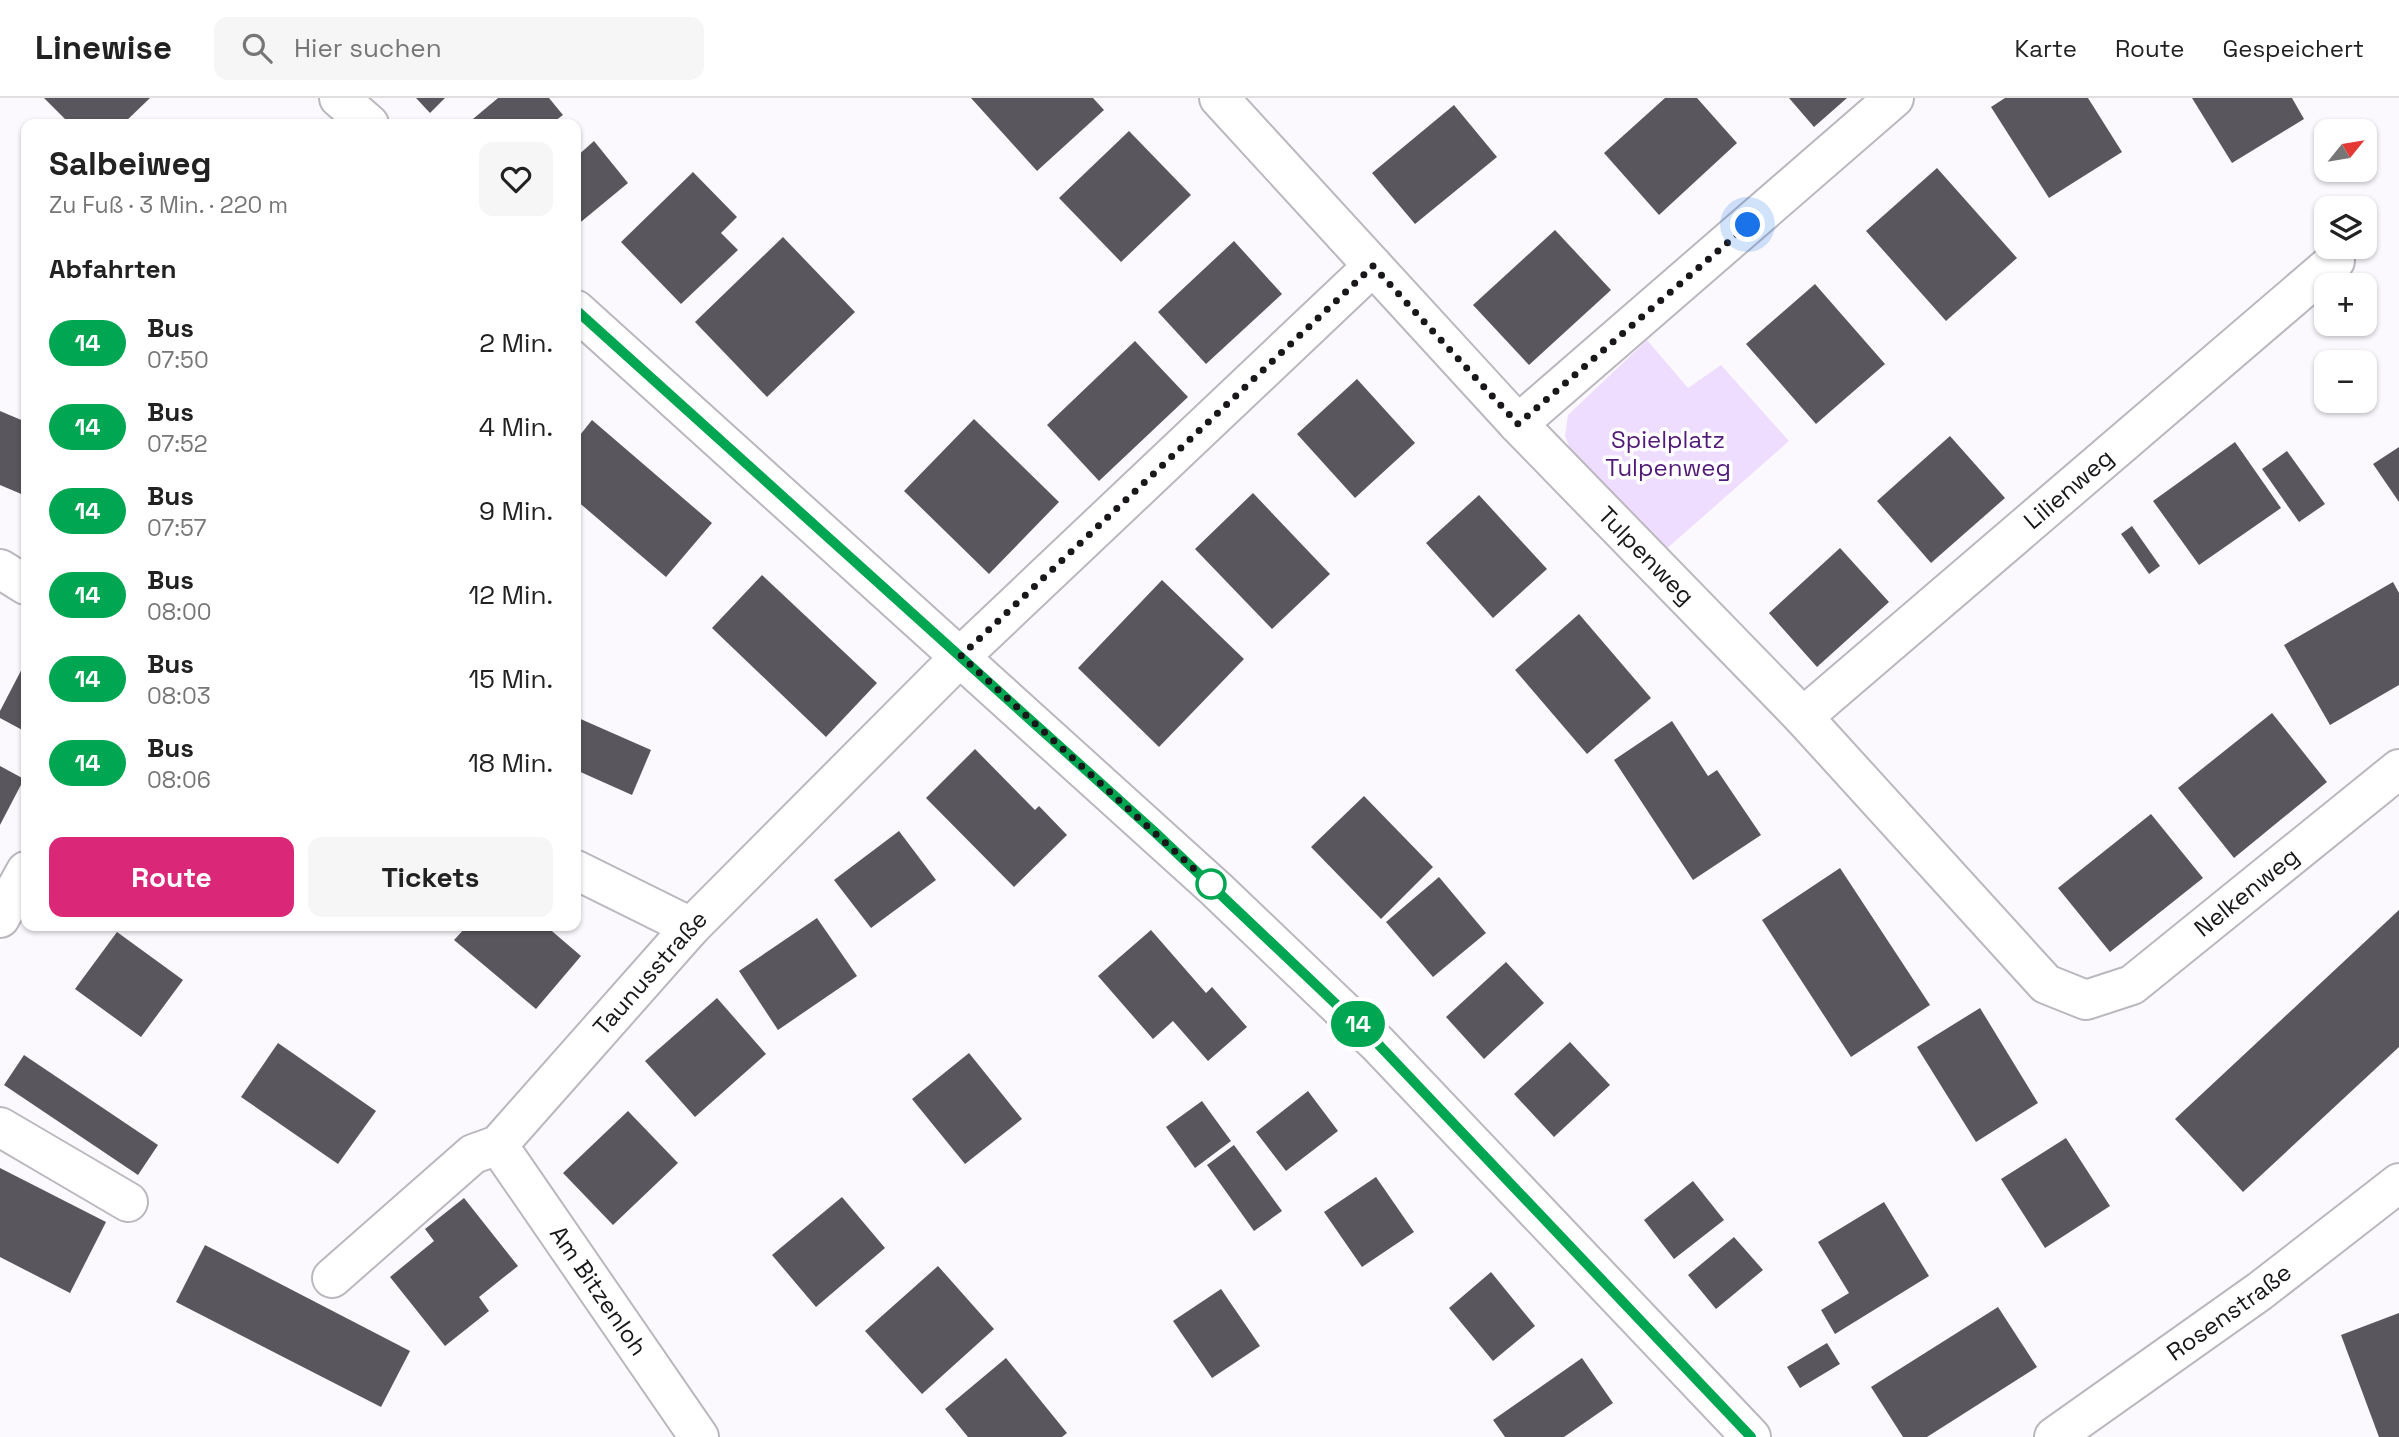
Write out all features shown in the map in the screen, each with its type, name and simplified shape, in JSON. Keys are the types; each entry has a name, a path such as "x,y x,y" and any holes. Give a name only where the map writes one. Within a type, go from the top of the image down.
{"street":[{"path":"339,98 363,119"},
{"path":"1518,424 1894,98"},
{"name":"Tulpenweg","path":"1231,102 1373,266 1518,424 1803,717 2046,984 2086,1000"},
{"name":"Lilienweg","path":"1803,717 2335,261"},
{"name":"Taunusstraße","path":"332,1279 473,1154 498,1145 691,928 961,656 1373,266"},
{"path":"581,314 1216,889 1378,1044 1751,1437"},
{"path":"0,569 21,581"},
{"name":"Nelkenweg","path":"2086,1000 2132,985 2399,769"},
{"path":"581,873 691,928"},
{"path":"0,918 21,880"},
{"path":"0,1127 128,1202"},
{"name":"Am Bitzenloh","path":"498,1145 699,1437"},
{"name":"Rosenstraße","path":"2054,1437 2260,1291 2399,1183"}],"green space":[{"name":"Spielplatz Tulpenweg","path":"1647,340 1688,388 1721,365 1789,441 1664,551 1573,456 1565,436 1568,415"}],"building":[{"path":"44,98 150,98 128,119 65,119"},
{"path":"416,98 445,98 430,113"},
{"path":"498,98 549,98 563,115 558,119 473,119"},
{"path":"971,98 1093,98 1104,110 1037,171"},
{"path":"1665,98 1697,98 1737,143 1659,215 1604,153"},
{"path":"1789,98 1847,98 1814,127"},
{"path":"2005,98 2088,98 2122,152 2049,198 1991,107"},
{"path":"2192,98 2292,98 2304,119 2232,163"},
{"path":"1454,105 1497,157 1415,224 1372,173"},
{"path":"1129,131 1191,195 1121,262 1059,198"},
{"path":"594,141 628,183 581,222 581,153"},
{"path":"1937,168 2017,258 1946,321 1866,231"},
{"path":"693,172 737,217 721,233 738,250 681,304 621,242"},
{"path":"1555,230 1611,290 1529,365 1473,305"},
{"path":"783,237 855,312 767,397 695,322"},
{"path":"1234,241 1282,294 1206,364 1158,312"},
{"path":"1815,284 1885,364 1816,424 1746,344"},
{"path":"1135,341 1188,397 1099,481 1047,425"},
{"path":"1357,379 1415,443 1355,498 1297,434"},
{"path":"0,411 21,420 21,494 0,485"},
{"path":"974,419 1059,502 989,574 904,491"},
{"path":"592,420 712,523 666,577 581,504 581,434"},
{"path":"1950,436 2005,498 1931,563 1877,501"},
{"path":"2235,442 2281,508 2199,565 2153,501"},
{"path":"2399,447 2399,502 2373,464"},
{"path":"2287,451 2325,504 2299,522 2262,469"},
{"path":"1253,493 1330,574 1272,629 1195,549"},
{"path":"1479,495 1547,569 1493,618 1426,543"},
{"path":"2132,526 2160,566 2149,574 2121,534"},
{"path":"1840,548 1889,602 1817,667 1769,613"},
{"path":"762,575 877,683 826,737 712,628"},
{"path":"1162,580 1244,659 1159,747 1078,668"},
{"path":"2393,582 2399,593 2399,685 2330,725 2284,645"},
{"path":"1579,614 1651,698 1587,754 1515,670"},
{"path":"21,671 21,729 0,718 0,711"},
{"path":"2272,713 2327,782 2234,858 2178,788"},
{"path":"581,719 651,750 632,795 581,772"},
{"path":"1672,721 1708,776 1717,770 1761,835 1693,880 1614,760"},
{"path":"975,749 1035,810 1039,806 1067,835 1014,887 926,798"},
{"path":"0,766 21,777 21,785 0,825"},
{"path":"1364,796 1433,867 1381,919 1311,847"},
{"path":"2151,814 2203,878 2110,952 2058,888"},
{"path":"899,831 936,880 871,928 834,880"},
{"path":"1840,868 1930,1005 1851,1057 1762,920"},
{"path":"1439,877 1486,933 1433,977 1386,922"},
{"path":"2399,910 2399,1047 2243,1192 2175,1119"},
{"path":"817,918 857,976 778,1030 739,971"},
{"path":"1151,930 1206,993 1212,987 1247,1027 1208,1061 1173,1021 1153,1039 1098,976"},
{"path":"462,931 552,931 581,956 536,1009 454,940"},
{"path":"117,932 183,980 141,1037 75,989"},
{"path":"1506,962 1544,1003 1484,1059 1446,1017"},
{"path":"717,998 766,1054 695,1117 645,1061"},
{"path":"1980,1008 2038,1103 1976,1142 1917,1047"},
{"path":"1570,1042 1610,1085 1554,1137 1514,1094"},
{"path":"278,1043 376,1111 338,1164 241,1097"},
{"path":"969,1053 1022,1119 965,1164 912,1099"},
{"path":"24,1055 158,1145 138,1175 4,1085"},
{"path":"1308,1091 1338,1131 1286,1171 1256,1132"},
{"path":"1202,1101 1231,1141 1195,1168 1166,1127"},
{"path":"628,1111 678,1163 613,1225 563,1173"},
{"path":"2066,1138 2110,1206 2045,1248 2001,1179"},
{"path":"1234,1145 1282,1211 1254,1231 1207,1165"},
{"path":"0,1168 106,1222 70,1293 0,1257"},
{"path":"1376,1177 1414,1232 1362,1267 1324,1212"},
{"path":"1693,1181 1724,1220 1674,1259 1644,1220"},
{"path":"842,1197 885,1248 816,1307 772,1255"},
{"path":"464,1198 518,1266 479,1297 489,1311 445,1346 390,1277 434,1241 425,1229"},
{"path":"1884,1202 1929,1276 1835,1334 1821,1310 1849,1293 1818,1242"},
{"path":"1734,1237 1763,1270 1716,1309 1688,1275"},
{"path":"205,1245 410,1351 381,1407 176,1302"},
{"path":"938,1266 994,1329 922,1394 865,1331"},
{"path":"1491,1272 1535,1326 1493,1361 1449,1308"},
{"path":"1221,1289 1260,1346 1212,1378 1173,1321"},
{"path":"1998,1307 2037,1367 1927,1437 1903,1437 1871,1387"},
{"path":"2399,1313 2399,1437 2379,1437 2341,1335"},
{"path":"1827,1343 1840,1364 1800,1388 1787,1367"},
{"path":"1006,1358 1067,1433 1062,1437 968,1437 945,1409"},
{"path":"1582,1358 1613,1403 1564,1437 1505,1437 1493,1420"}],"bus line":[{"name":"14","path":"581,314 1158,835 1378,1044 1751,1437"}],"route":[{"path":"1211,884 1216,889 961,656 1373,266 1518,424 1748,225"}]}
